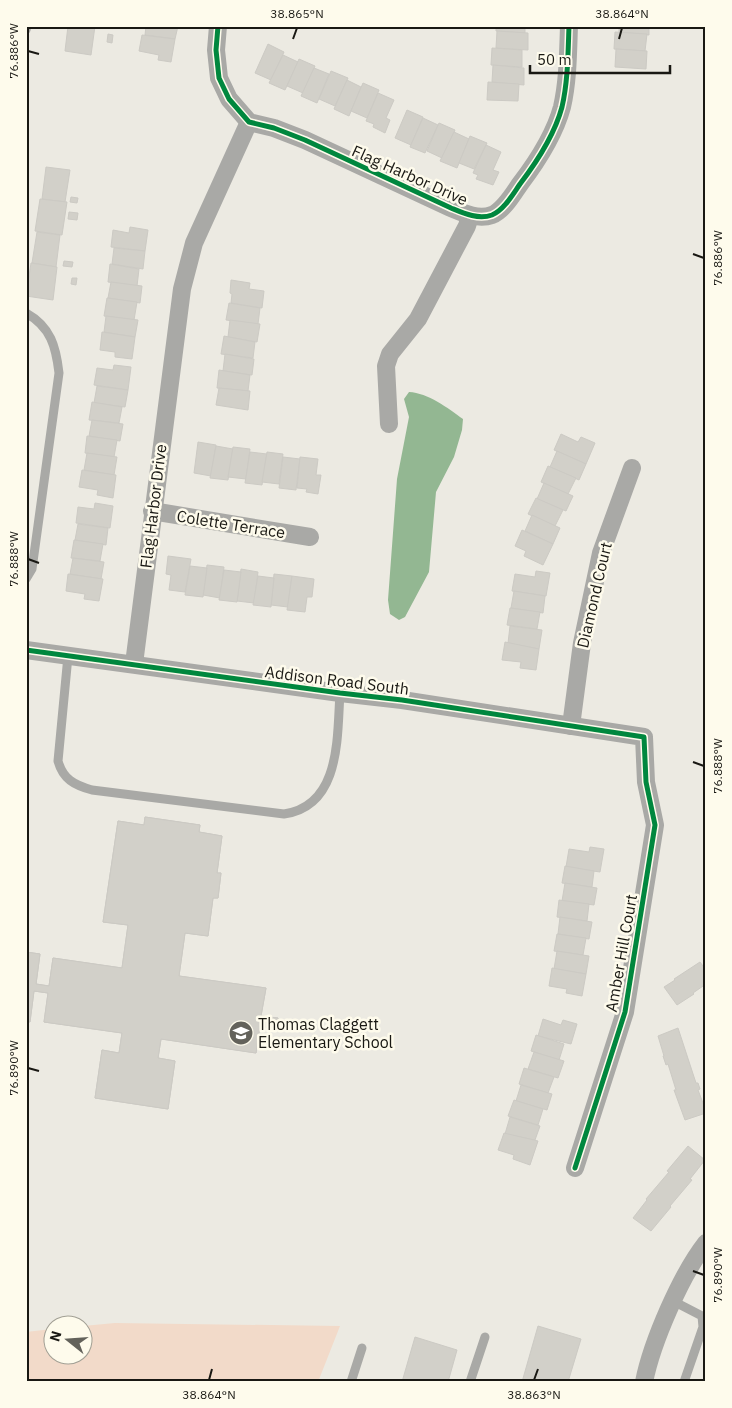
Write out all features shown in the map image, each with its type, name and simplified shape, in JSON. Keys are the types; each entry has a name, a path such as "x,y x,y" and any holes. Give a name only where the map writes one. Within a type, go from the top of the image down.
{"street":[{"path":"218,26 216,50 219,78 229,98 249,122"},
{"name":"Flag Harbor Drive","path":"134,664 152,512 185,271 194,243 249,122 274,128 305,140 470,216 492,215 508,202 532,168 553,129 562,107 567,68 569,26"},
{"path":"389,424 386,366 390,354 418,319 467,226 470,216"},
{"name":"Diamond Court","path":"571,726 582,643 601,553 632,468"},
{"name":"Colette Terrace","path":"152,512 310,537"},
{"name":"Addison Road South","path":"26,650 402,700 644,737"},
{"name":"Amber Hill Court","path":"575,1168 625,1012 655,825 646,782 644,737"},
{"path":"644,1382 656,1341 673,1301 684,1277 706,1243"}],"lane":[{"path":"26,30 27,26"},
{"path":"26,313 41,323 49,332 57,354 59,373 32,568 26,579"},
{"path":"68,656 58,761 61,773 78,786 92,790 284,814 296,812 312,803 325,788 331,772 336,743 340,693"},
{"path":"673,1301 702,1316 703,1327 684,1382"},
{"path":"470,1382 485,1337"},
{"path":"351,1382 362,1348"}],"shaded area":[{"path":"409,392 430,398 463,419 462,430 454,457 436,492 429,572 405,617 399,620 390,614 388,600 397,479 409,417 404,399"},
{"path":"115,1323 340,1326 318,1382 26,1382 26,1332 42,1330 42,1366 92,1366 92,1325"}],"building":[{"path":"68,26 95,26 91,55 65,51"},
{"path":"146,26 178,26 175,39 145,35"},
{"path":"496,26 525,26 525,33 496,31"},
{"path":"619,26 649,26 649,35 619,32"},
{"path":"497,31 528,33 528,50 496,48"},
{"path":"615,32 647,34 645,51 614,49"},
{"path":"108,34 113,35 112,43 107,42"},
{"path":"142,35 175,39 171,62 158,60 159,55 139,51"},
{"path":"268,44 284,52 271,80 255,73"},
{"path":"492,48 522,50 522,67 491,65"},
{"path":"616,49 647,51 646,69 615,67"},
{"path":"283,55 298,62 285,90 269,83"},
{"path":"299,59 315,66 303,93 287,86"},
{"path":"493,65 524,68 524,85 492,82"},
{"path":"314,68 329,74 317,103 301,96"},
{"path":"331,71 348,78 335,106 319,99"},
{"path":"347,80 361,87 349,116 334,109"},
{"path":"488,82 519,84 518,101 487,100"},
{"path":"363,83 379,90 367,118 351,111"},
{"path":"378,93 394,100 386,118 390,120 385,133 373,127 374,124 366,121"},
{"path":"407,110 423,117 411,145 395,138"},
{"path":"423,118 438,125 425,153 410,147"},
{"path":"439,123 455,130 442,158 427,151"},
{"path":"454,132 469,139 457,168 440,161"},
{"path":"470,136 487,143 474,169 459,163"},
{"path":"486,145 501,152 493,170 499,172 493,185 476,179 478,175 473,173"},
{"path":"46,167 70,170 65,202 42,199"},
{"path":"71,197 78,198 77,203 70,202"},
{"path":"40,199 67,202 62,235 35,231"},
{"path":"69,212 78,213 77,220 68,219"},
{"path":"130,227 148,230 145,251 111,247 113,230 129,233"},
{"path":"37,232 60,235 56,267 32,263"},
{"path":"114,248 145,251 143,269 112,264"},
{"path":"64,261 73,262 72,267 63,266"},
{"path":"31,263 57,267 53,300 26,296"},
{"path":"110,264 139,269 137,286 108,282"},
{"path":"72,278 77,278 76,285 71,284"},
{"path":"231,280 250,283 249,289 264,291 262,308 231,303"},
{"path":"111,282 142,286 140,303 108,298"},
{"path":"107,298 137,302 134,320 104,316"},
{"path":"229,303 260,308 258,324 226,320"},
{"path":"106,316 138,320 135,337 104,332"},
{"path":"230,320 260,324 257,342 228,337"},
{"path":"102,332 135,337 132,359 115,357 115,352 100,350"},
{"path":"224,336 255,342 253,358 221,354"},
{"path":"225,354 254,359 252,375 223,371"},
{"path":"114,365 131,367 128,390 94,385 97,368 113,370"},
{"path":"219,370 250,375 248,391 217,388"},
{"path":"97,386 128,390 125,407 94,403"},
{"path":"219,388 250,391 248,410 216,405"},
{"path":"92,402 122,407 119,423 89,420"},
{"path":"92,420 123,424 120,441 89,436"},
{"path":"561,434 578,442 581,437 595,443 586,464 554,450"},
{"path":"87,436 117,440 114,457 85,453"},
{"path":"198,442 216,445 211,476 194,473"},
{"path":"216,446 233,449 228,480 210,478"},
{"path":"233,447 250,449 246,479 228,477"},
{"path":"557,451 586,464 579,480 550,467"},
{"path":"250,452 267,454 262,485 245,483"},
{"path":"267,452 283,454 279,484 262,482"},
{"path":"87,453 117,457 114,475 84,470"},
{"path":"283,457 300,459 296,490 279,488"},
{"path":"300,457 318,459 316,475 321,475 318,494 306,492 307,489 297,488"},
{"path":"548,466 576,478 568,494 541,482"},
{"path":"82,470 116,475 113,498 97,495 98,490 79,487"},
{"path":"544,483 573,496 566,511 537,499"},
{"path":"536,498 563,510 555,526 528,514"},
{"path":"95,503 113,506 110,528 76,523 78,507 94,509"},
{"path":"532,515 560,528 553,544 525,531"},
{"path":"78,524 108,528 106,545 75,540"},
{"path":"522,530 553,544 543,565 524,556 526,551 515,546"},
{"path":"74,540 103,544 100,561 71,558"},
{"path":"168,556 191,559 185,592 169,590 171,575 166,574"},
{"path":"73,558 104,562 101,579 70,574"},
{"path":"207,565 224,567 220,598 203,595"},
{"path":"190,566 207,568 203,597 185,595"},
{"path":"241,569 258,572 254,603 237,601"},
{"path":"224,570 241,572 237,602 219,600"},
{"path":"536,571 550,573 546,596 512,591 515,574 535,577"},
{"path":"68,574 103,579 99,601 84,599 85,594 66,591"},
{"path":"274,574 292,576 288,607 271,605"},
{"path":"258,576 274,578 271,607 253,605"},
{"path":"292,576 314,579 312,597 307,597 305,612 287,610"},
{"path":"514,591 545,596 543,613 511,608"},
{"path":"510,608 540,612 537,629 507,625"},
{"path":"510,626 542,630 539,649 508,643"},
{"path":"505,642 539,649 536,670 520,668 521,662 502,660"},
{"path":"145,817 200,825 199,832 222,836 217,873 221,873 218,898 213,898 208,936 185,933 179,976 266,988 261,1016 278,1018 277,1029 260,1026 256,1053 161,1039 158,1058 175,1061 168,1109 95,1098 102,1050 119,1053 122,1033 44,1022 48,993 34,991 30,1022 26,1021 26,952 40,954 36,984 49,986 53,958 122,968 128,925 103,922 118,821 144,825","holes":["139,917 177,922 171,969 132,963"]},
{"path":"145,817 200,825 199,832 222,836 217,873 221,873 218,898 213,898 208,936 185,933 179,976 266,988 261,1016 278,1018 277,1029 260,1026 256,1053 161,1039 158,1058 175,1061 168,1109 95,1098 102,1050 119,1053 122,1033 44,1022 48,993 34,991 30,1022 26,1021 26,952 40,954 36,984 49,986 53,958 122,968 128,925 103,922 118,821 144,825"},
{"path":"590,847 604,849 600,872 566,867 569,849 589,852"},
{"path":"565,866 594,871 592,887 562,883"},
{"path":"565,883 597,888 594,905 562,901"},
{"path":"559,900 589,904 587,921 557,917"},
{"path":"560,917 592,922 589,939 558,934"},
{"path":"557,934 586,938 583,955 554,951"},
{"path":"557,951 589,956 586,974 554,969"},
{"path":"700,962 706,970 706,984 677,1005 664,987"},
{"path":"552,968 586,974 582,996 566,993 567,989 549,986"},
{"path":"543,1019 561,1025 563,1020 577,1024 571,1044 538,1036"},
{"path":"678,1028 706,1111 706,1113 685,1120 658,1036"},
{"path":"536,1035 564,1044 559,1060 531,1051"},
{"path":"534,1052 564,1061 558,1078 528,1069"},
{"path":"524,1068 554,1077 548,1093 519,1084"},
{"path":"521,1085 552,1094 547,1110 516,1101"},
{"path":"514,1100 543,1109 538,1125 508,1116"},
{"path":"510,1117 540,1126 535,1140 505,1134"},
{"path":"504,1133 538,1141 530,1165 513,1159 514,1155 498,1150"},
{"path":"688,1146 705,1160 690,1179 692,1180 651,1231 633,1218 669,1172 667,1171"},
{"path":"538,1326 581,1339 568,1382 522,1382"},
{"path":"415,1337 457,1350 448,1382 402,1382"}],"cycle path":[{"path":"218,26 216,50 219,78 229,99 249,122 274,128 305,140 460,212 481,217 496,213 508,201 538,157 555,127 562,107 565,87 569,26"},
{"path":"26,650 402,700 644,737 646,782 655,825 625,1012 575,1168"}],"place":[{"name":"Thomas Claggett Elementary School","path":"241,1033"}]}
